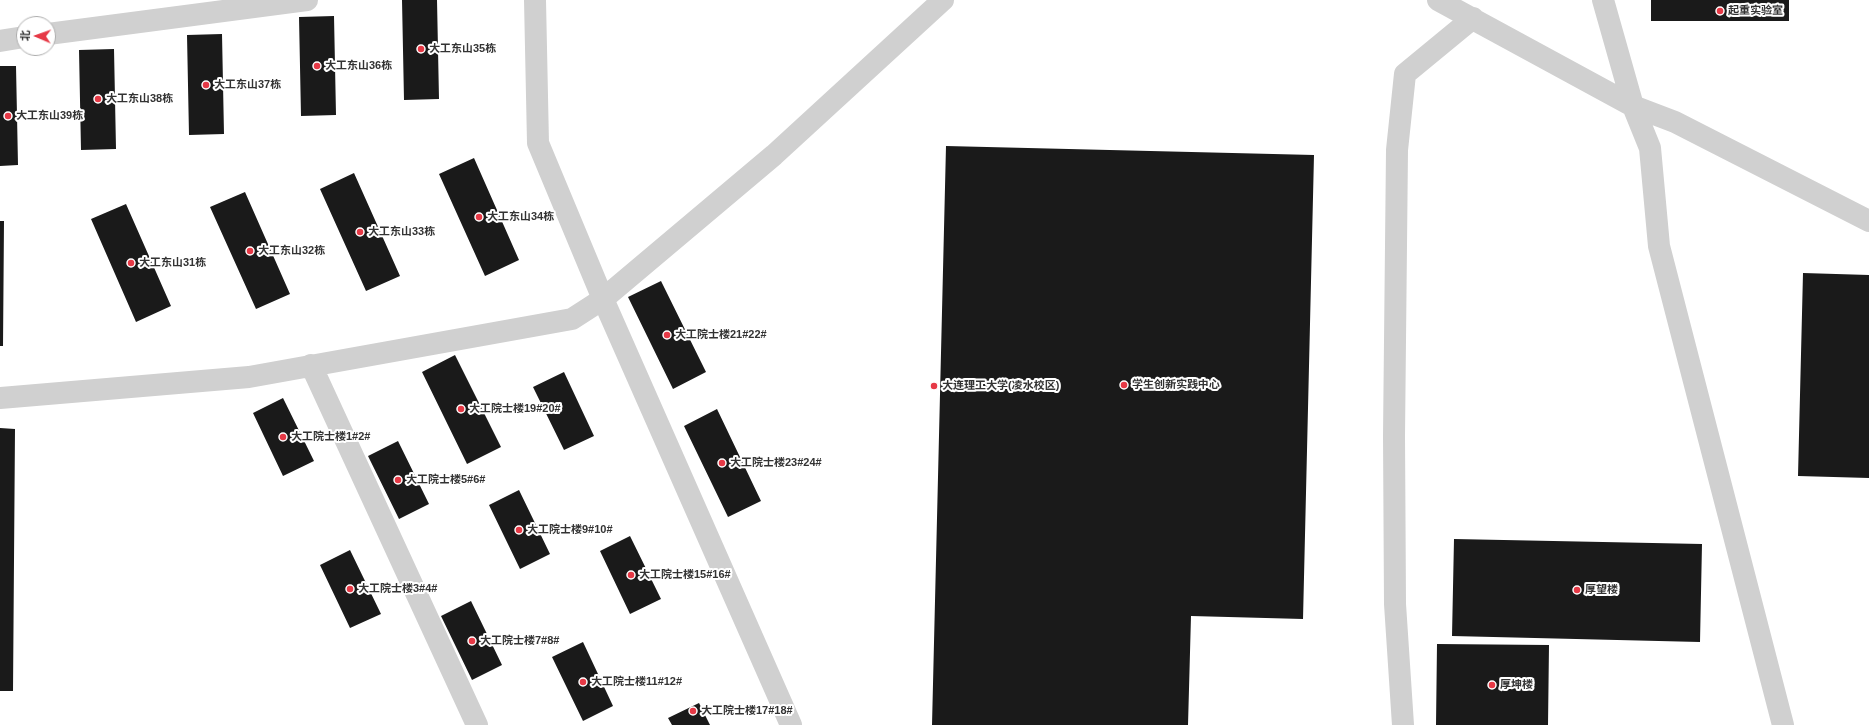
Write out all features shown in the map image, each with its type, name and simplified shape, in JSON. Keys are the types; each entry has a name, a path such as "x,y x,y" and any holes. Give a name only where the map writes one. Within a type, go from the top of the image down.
{"street":[{"path":"56,33 307,0"},
{"path":"535,0 538,143 603,299 792,725"},
{"path":"0,398 249,377 572,319 603,299 774,155 943,0"},
{"path":"1438,0 1633,106 1675,122 1869,221"},
{"path":"1603,0 1633,106 1650,148 1658,246 1783,725"},
{"path":"1403,725 1395,589 1394,436 1397,150 1405,74 1473,18"},
{"path":"0,41 16,39"},
{"path":"311,366 476,725"}],"building":[{"name":"大工东山35栋","path":"402,0 437,0 439,99 404,100"},
{"name":"起重实验室","path":"1651,0 1789,0 1789,21 1651,21"},
{"name":"大工东山36栋","path":"334,16 336,115 301,116 299,17"},
{"name":"大工东山37栋","path":"222,34 224,134 189,135 187,35"},
{"name":"大工东山38栋","path":"114,49 116,149 81,150 79,50"},
{"name":"大工东山39栋","path":"0,66 16,66 18,165 0,166"},
{"name":"学生创新实践中心","path":"946,146 1314,155 1303,619 1191,616 1188,725 932,725"},
{"name":"大工东山34栋","path":"474,158 519,260 485,276 439,174"},
{"name":"大工东山33栋","path":"354,173 400,276 366,291 320,189"},
{"name":"大工东山32栋","path":"245,192 290,294 256,309 210,207"},
{"name":"大工东山31栋","path":"126,204 171,306 136,322 91,219"},
{"path":"0,221 4,221 3,346 0,346"},
{"path":"1803,273 1869,275 1869,478 1798,476"},
{"name":"大工院士楼21#22#","path":"661,281 706,372 673,389 628,297"},
{"name":"大工院士楼19#20#","path":"455,355 501,447 467,464 422,372"},
{"path":"564,372 594,436 564,450 533,387"},
{"name":"大工院士楼1#2#","path":"283,398 314,461 283,476 253,413"},
{"name":"大工院士楼23#24#","path":"717,409 761,501 728,517 684,426"},
{"path":"0,428 15,429 13,691 0,691"},
{"name":"大工院士楼5#6#","path":"398,441 429,504 399,519 368,456"},
{"name":"大工院士楼9#10#","path":"519,490 550,554 520,569 489,505"},
{"name":"大工院士楼15#16#","path":"630,536 661,599 630,614 600,551"},
{"name":"厚望楼","path":"1454,539 1702,544 1700,642 1452,636"},
{"name":"大工院士楼3#4#","path":"350,550 381,614 350,628 320,565"},
{"name":"大工院士楼7#8#","path":"471,601 502,665 472,680 441,616"},
{"name":"大工院士楼11#12#","path":"583,642 613,706 583,721 552,657"},
{"name":"厚坤楼","path":"1437,644 1549,645 1548,725 1436,725"},
{"name":"大工院士楼17#18#","path":"699,703 710,725 672,725 668,718"}],"place":[{"name":"起重实验室","path":"1720,11"},
{"name":"大工东山35栋","path":"421,49"},
{"name":"大工东山36栋","path":"317,66"},
{"name":"大工东山37栋","path":"206,85"},
{"name":"大工东山38栋","path":"98,99"},
{"name":"大工东山39栋","path":"8,116"},
{"name":"大工东山34栋","path":"479,217"},
{"name":"大工东山33栋","path":"360,232"},
{"name":"大工东山32栋","path":"250,251"},
{"name":"大工东山31栋","path":"131,263"},
{"name":"大工院士楼21#22#","path":"667,335"},
{"name":"学生创新实践中心","path":"1124,385"},
{"name":"大连理工大学(凌水校区)","path":"934,386"},
{"name":"大工院士楼19#20#","path":"461,409"},
{"name":"大工院士楼1#2#","path":"283,437"},
{"name":"大工院士楼23#24#","path":"722,463"},
{"name":"大工院士楼5#6#","path":"398,480"},
{"name":"大工院士楼9#10#","path":"519,530"},
{"name":"大工院士楼15#16#","path":"631,575"},
{"name":"大工院士楼3#4#","path":"350,589"},
{"name":"厚望楼","path":"1577,590"},
{"name":"大工院士楼7#8#","path":"472,641"},
{"name":"大工院士楼11#12#","path":"583,682"},
{"name":"厚坤楼","path":"1492,685"},
{"name":"大工院士楼17#18#","path":"693,711"}]}
